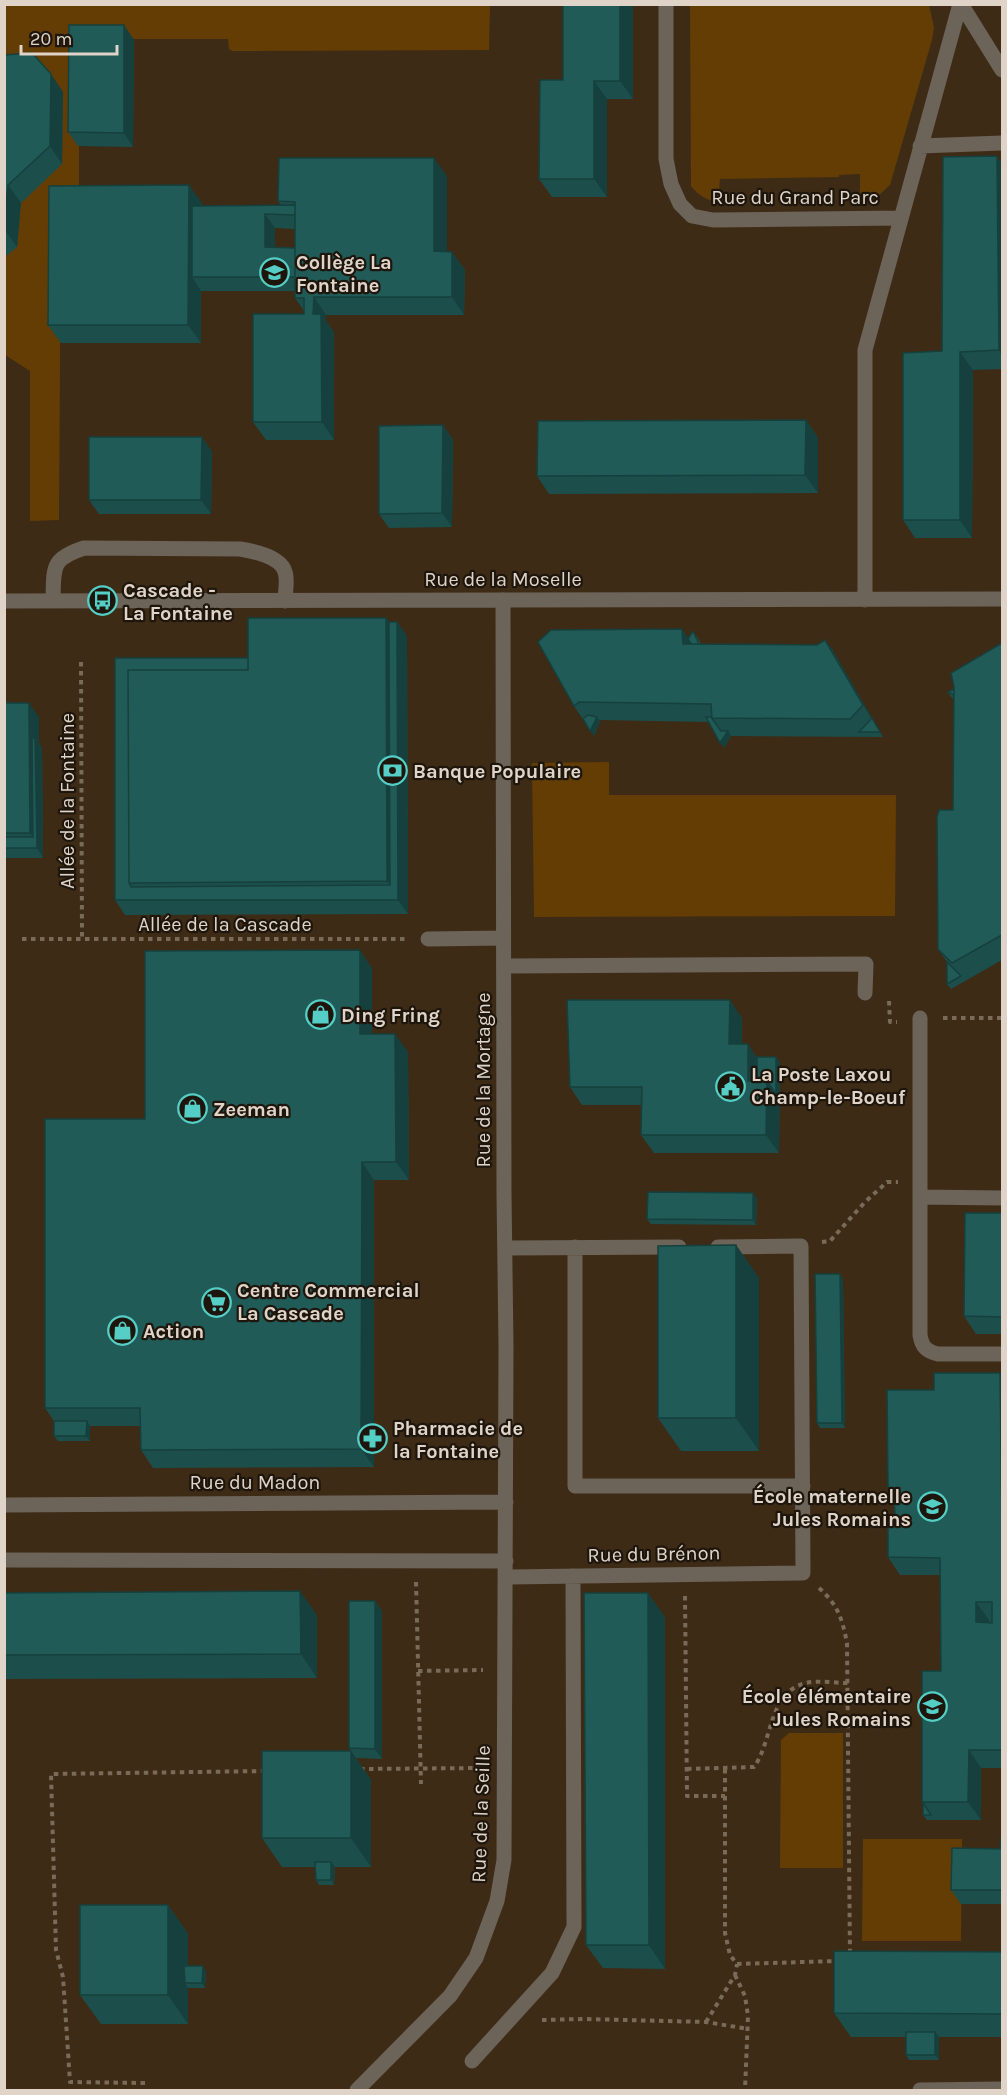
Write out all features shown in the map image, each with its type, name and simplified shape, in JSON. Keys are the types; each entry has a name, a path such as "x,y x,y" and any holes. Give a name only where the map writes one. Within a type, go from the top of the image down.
{"street":[{"name":"Rue du Grand Parc","path":"666,4 666,159 671,184 680,204 692,216 712,220 901,218"},
{"name":"Rue du Grand Parc","path":"960,4 1002,70"},
{"name":"Rue du Grand Parc","path":"865,600 865,350 960,4"},
{"path":"920,146 1002,144"},
{"path":"53,602 57,562 66,554 84,548 257,551 273,560 285,571 285,601"},
{"name":"Rue de la Moselle","path":"4,601 1002,599"},
{"name":"Rue de la Mortagne","path":"503,600 506,1561"},
{"path":"428,939 503,938"},
{"path":"504,966 866,964 866,993"},
{"path":"920,1018 920,1335 922,1345 928,1351 938,1354 1002,1354"},
{"path":"920,1190 1002,1198"},
{"path":"505,1248 801,1246 803,1573"},
{"path":"575,1247 575,1486 803,1486"},
{"name":"Rue du Madon","path":"4,1505 506,1502"},
{"path":"4,1560 506,1561"},
{"name":"Rue de la Seille","path":"357,2091 450,1996 476,1958 491,1921 502,1883 506,1561"},
{"name":"Rue du Brénon","path":"506,1576 803,1573"},
{"path":"472,2061 552,1973 574,1927 573,1576"},
{"path":"920,2091 1002,2089"}],"path":[{"name":"Allée de la Fontaine","path":"81,662 82,939"},
{"name":"Allée de la Cascade","path":"22,939 428,939"},
{"path":"801,1246 830,1241 865,1202 887,1182 920,1190"},
{"path":"415,1561 421,1784"},
{"path":"803,1573 833,1600 842,1620 847,1643 850,1960"},
{"path":"685,1575 687,1796 725,1796"},
{"path":"418,1671 506,1670"},
{"path":"687,1769 754,1767 760,1758 779,1703 791,1690 806,1683 848,1683"},
{"path":"352,1769 469,1768"},
{"path":"706,2022 735,1975 737,1964 730,1955 725,1933 725,1769"},
{"path":"145,2083 70,2082 63,1977 56,1950 51,1774 271,1771"},
{"path":"737,1964 839,1960"},
{"path":"735,1975 745,1996 748,2029 745,2091"},
{"path":"504,2025 545,2020 585,2019 706,2022 748,2029"}],"shaded area":[{"path":"4,5 490,5 489,50 232,51 229,49 228,39 79,39 79,203 61,204 59,520 30,521 30,371 5,355"},
{"path":"690,5 929,5 934,27 932,40 890,185 879,195 860,197 860,174 839,175 839,177 720,179 718,202 696,192 691,186"},
{"path":"609,762 609,795 896,795 895,916 534,917 532,763"},
{"path":"789,1733 843,1733 843,1868 780,1868 781,1740"},
{"path":"863,1839 962,1839 961,1941 862,1941"}],"building":[{"path":"563,4 620,4 620,81 594,81 594,179 539,179 540,80 563,80"},
{"path":"69,25 124,25 124,133 68,132"},
{"path":"32,53 51,74 50,146 8,185 4,224 4,55"},
{"path":"997,156 999,350 960,352 960,520 903,520 903,353 942,351 943,157"},
{"path":"279,158 434,158 434,251 452,252 452,297 314,297 313,314 321,314 322,422 253,422 253,314 304,314 304,298 295,298 295,202 278,201"},
{"path":"189,185 188,325 48,325 49,186"},
{"path":"295,205 295,215 265,214 265,247 295,248 295,277 192,277 192,206"},
{"path":"806,420 805,475 537,476 538,421"},
{"path":"443,425 442,513 379,514 379,426"},
{"path":"89,437 202,437 201,500 89,500"},
{"path":"248,618 386,618 387,881 129,883 128,670 248,670"},
{"path":"389,622 397,622 398,900 115,900 115,658 248,658 248,670 128,670 129,883 131,887 390,885"},
{"path":"682,629 683,644 817,645 825,640 863,705 850,719 712,718 711,704 579,702 574,706 538,642 551,630"},
{"path":"693,631 699,644 691,644 688,639"},
{"path":"1002,643 1002,935 952,963 938,949 937,817 939,810 953,810 954,687 951,673"},
{"path":"4,703 29,703 30,833 4,833"},
{"path":"588,715 597,717 590,731 583,719"},
{"path":"706,717 711,717 721,731 728,731 720,743"},
{"path":"872,718 880,732 859,732"},
{"path":"32,738 35,738 37,848 4,848 4,837 33,837"},
{"path":"360,950 360,1034 395,1034 396,1162 362,1162 361,1449 141,1450 140,1408 45,1408 45,1119 145,1119 145,951"},
{"path":"947,962 961,976 947,984"},
{"path":"567,1000 730,1000 729,1044 748,1044 748,1081 767,1081 766,1135 641,1135 642,1087 570,1087"},
{"path":"757,1057 776,1057 776,1094 767,1081 757,1081"},
{"path":"648,1192 753,1193 753,1220 647,1219"},
{"path":"965,1213 1002,1213 1002,1317 964,1316"},
{"path":"736,1245 736,1418 658,1418 658,1246"},
{"path":"815,1274 840,1274 842,1423 817,1423"},
{"path":"934,1373 1000,1373 1002,1750 969,1750 968,1802 922,1802 922,1671 941,1671 940,1558 888,1557 888,1521 895,1521 894,1489 888,1488 887,1390 934,1390","holes":["976,1602 992,1602 992,1623 976,1622"]},
{"path":"54,1421 87,1421 86,1436 54,1436"},
{"path":"300,1591 301,1654 4,1655 4,1593"},
{"path":"584,1593 648,1593 649,1945 586,1945"},
{"path":"349,1601 375,1601 375,1749 349,1748"},
{"path":"262,1751 351,1751 351,1838 262,1838"},
{"path":"923,1803 931,1815 923,1815"},
{"path":"1001,1838 1002,1890 951,1890 952,1848 1000,1849"},
{"path":"315,1862 331,1862 331,1880 316,1880"},
{"path":"80,1905 168,1905 168,1995 80,1995"},
{"path":"834,1951 1002,1952 1002,2014 834,2013"},
{"path":"184,1966 203,1966 202,1983 185,1983"},
{"path":"906,2032 935,2032 935,2055 906,2055"}],"place":[{"name":"Collège La Fontaine","path":"275,273"},
{"name":"Cascade - La Fontaine","path":"102,601"},
{"name":"Banque Populaire","path":"392,771"},
{"name":"Ding Fring","path":"320,1015"},
{"name":"La Poste Laxou Champ-le-Boeuf","path":"730,1086"},
{"name":"Zeeman","path":"192,1109"},
{"name":"Centre Commercial La Cascade","path":"216,1302"},
{"name":"Action","path":"122,1331"},
{"name":"Pharmacie de la Fontaine","path":"372,1439"},
{"name":"École maternelle Jules Romains","path":"932,1507"},
{"name":"École élémentaire Jules Romains","path":"932,1707"}]}
